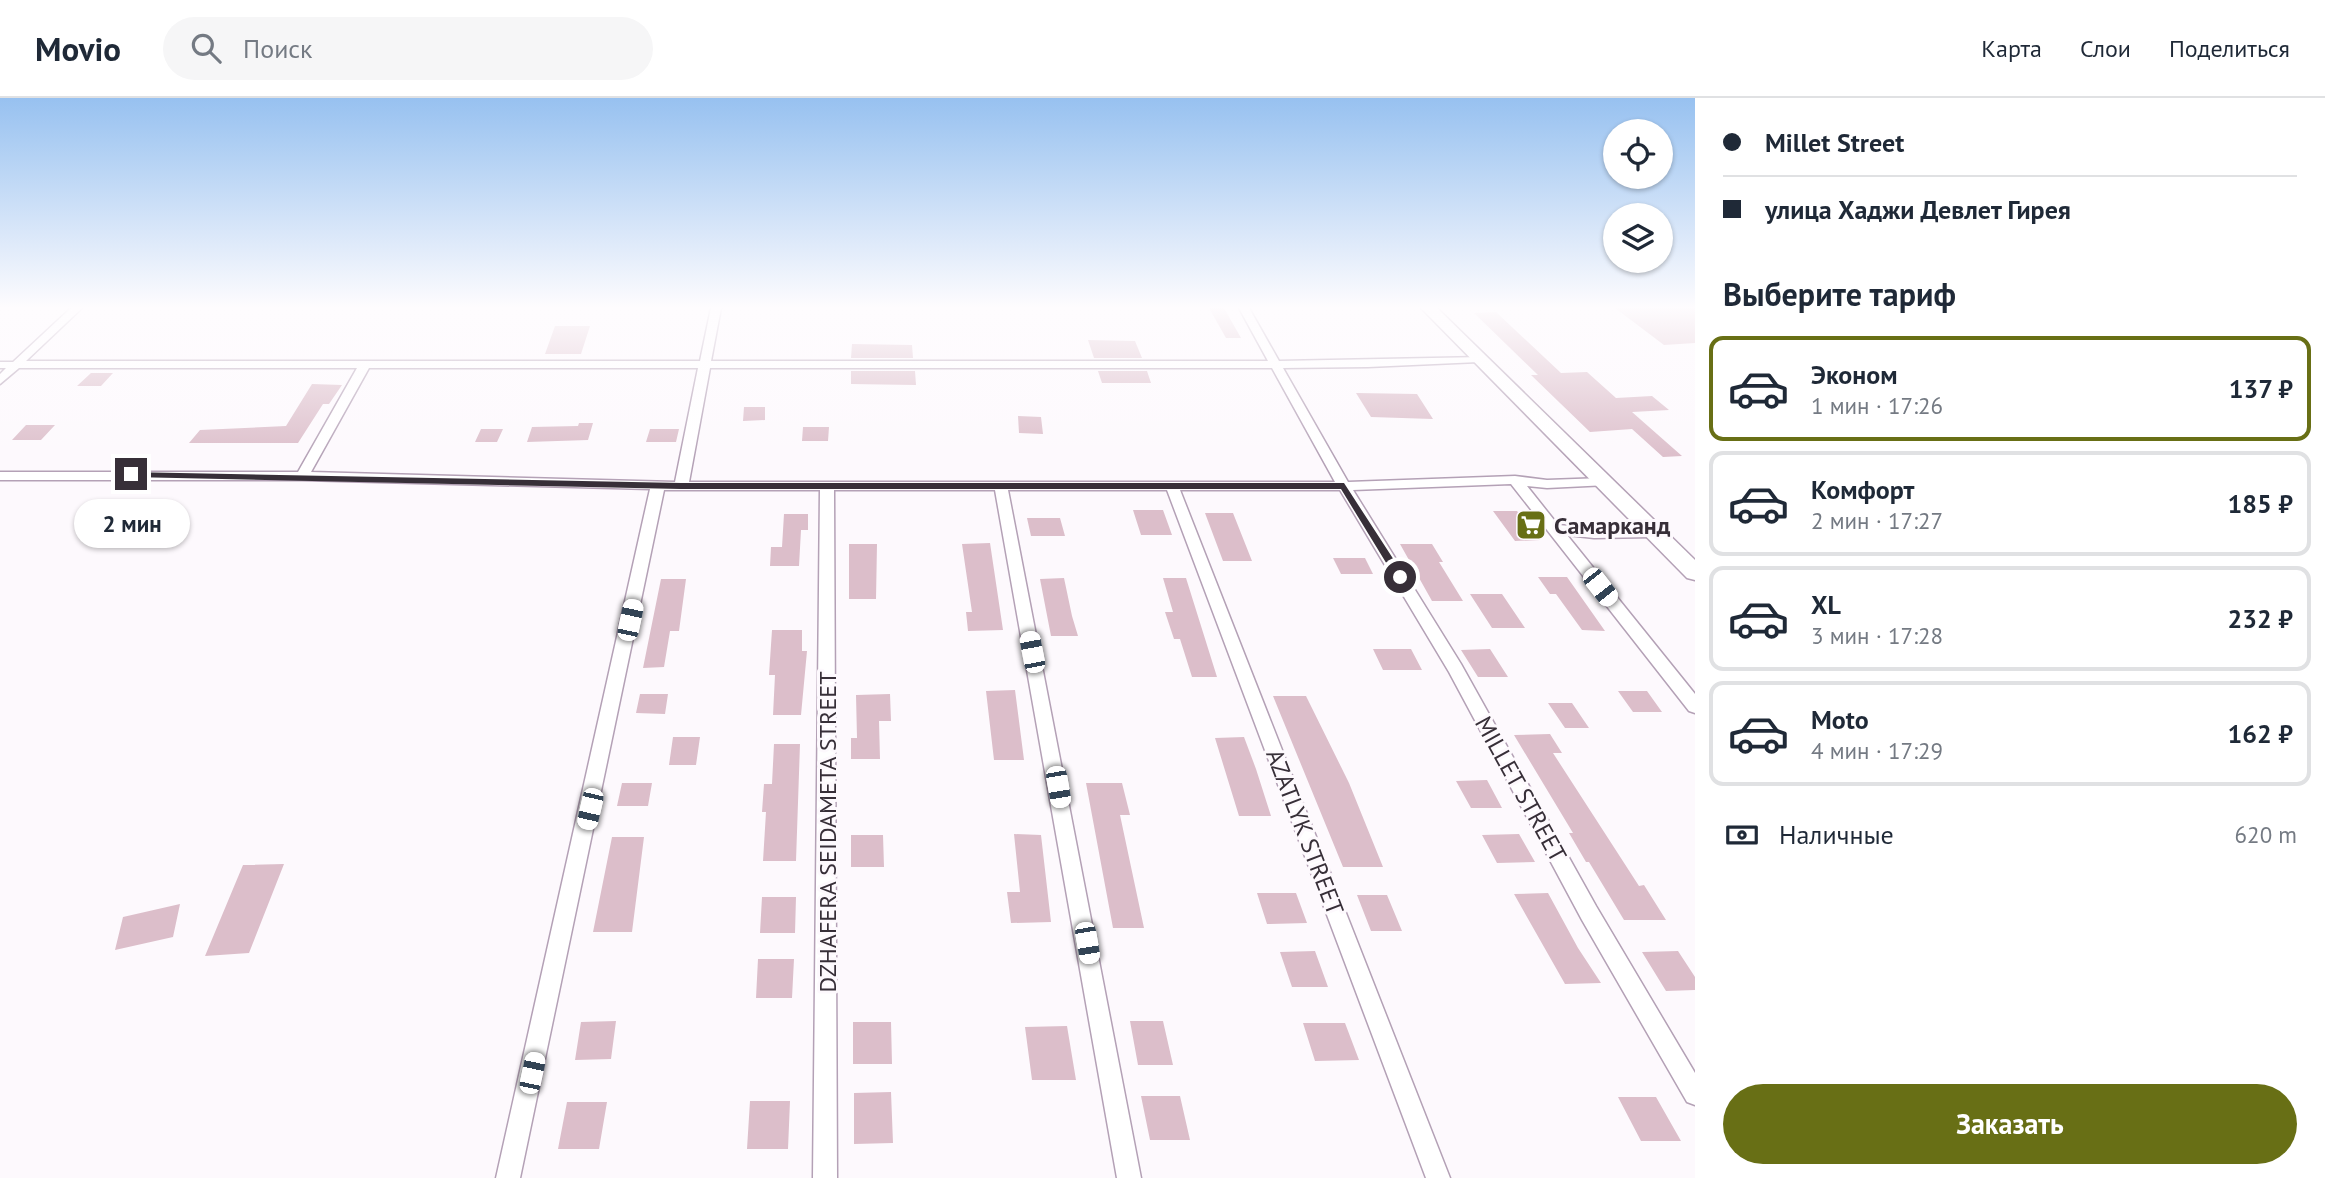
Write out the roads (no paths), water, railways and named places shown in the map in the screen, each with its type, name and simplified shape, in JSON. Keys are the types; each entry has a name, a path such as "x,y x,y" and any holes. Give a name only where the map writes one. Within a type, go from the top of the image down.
{"main road":[{"path":"1479,359 1695,573"}],"street":[{"path":"0,380 23,358"},
{"path":"681,486 707,358"},
{"name":"MILLET STREET","path":"1273,358 1344,486 1455,668 1589,913 1695,1094"},
{"path":"0,365 1392,364 1479,359"},
{"path":"302,476 365,365"},
{"path":"0,476 302,476 681,486 1344,486 1515,480 1547,484 1603,482"},
{"path":"1515,480 1695,706"},
{"path":"508,1178 658,485"},
{"name":"DZHAFERA SEIDAMETA STREET","path":"825,1178 827,486"},
{"name":"AZATLYK STREET","path":"1171,486 1438,1178"},
{"path":"1002,487 1129,1178"},
{"path":"1554,529 1594,533 1653,532"}],"place":[{"name":"Самарканд","path":"1531,525"}]}
